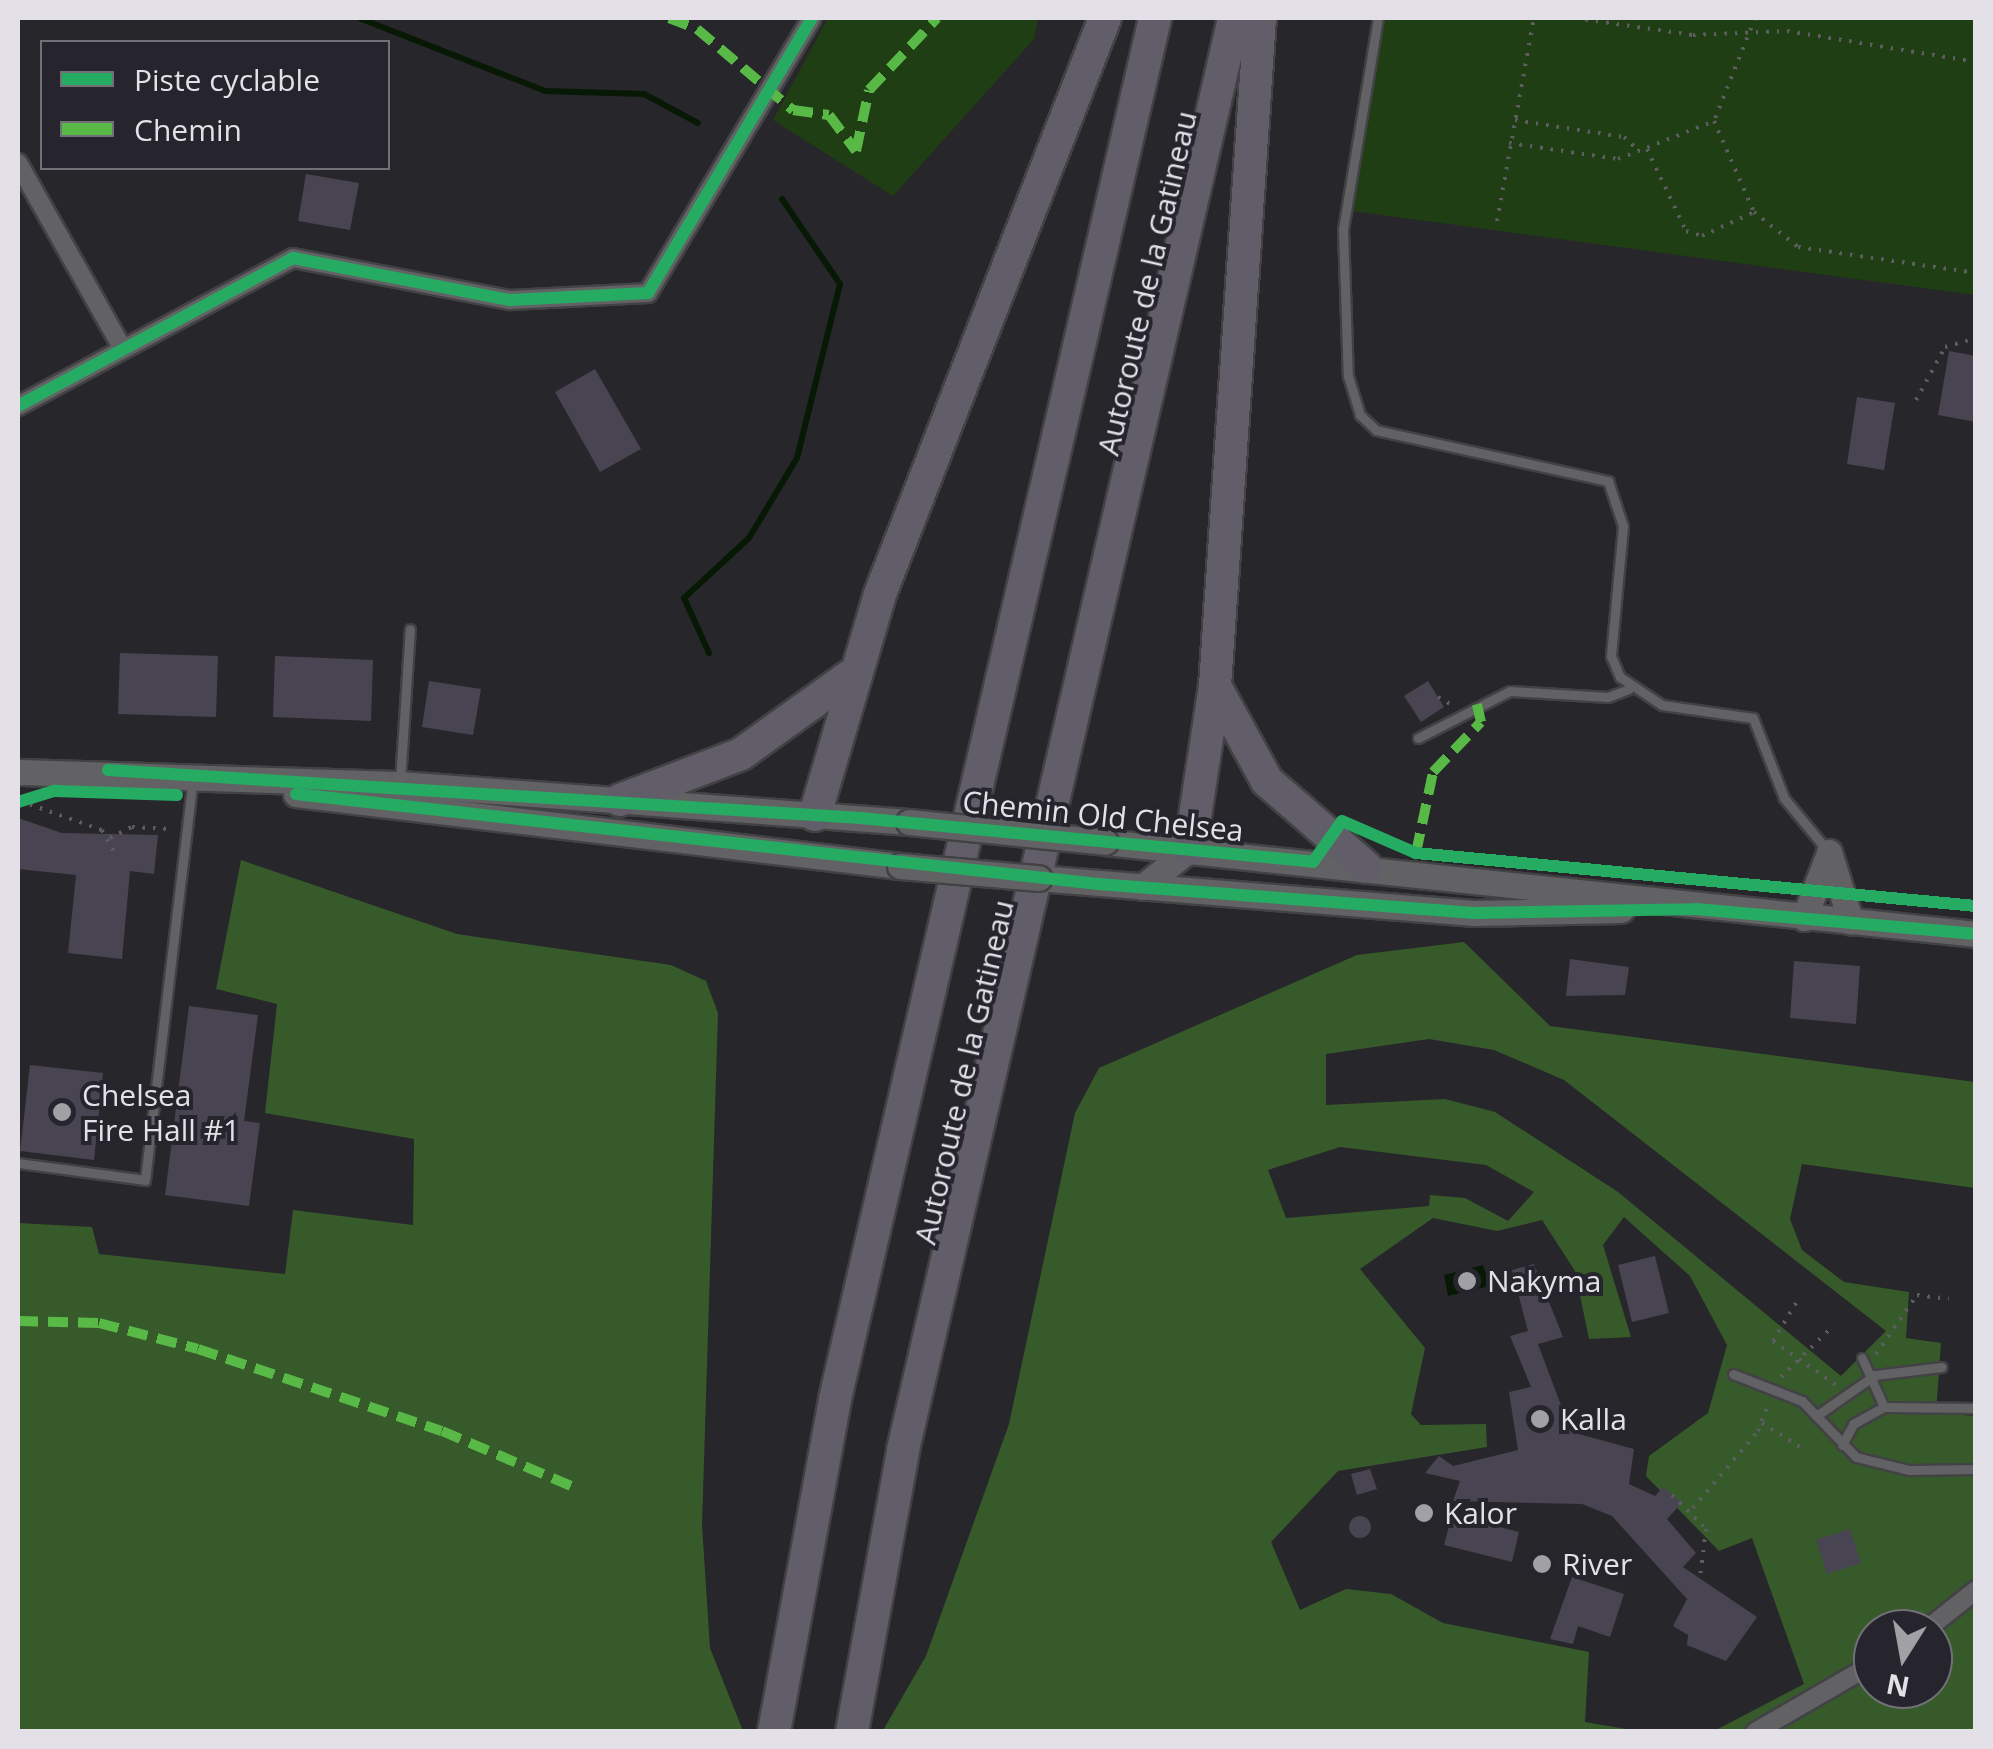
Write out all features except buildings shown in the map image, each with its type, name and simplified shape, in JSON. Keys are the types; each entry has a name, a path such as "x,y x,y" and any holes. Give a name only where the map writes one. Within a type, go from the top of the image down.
{"highway":[{"path":"815,815 850,676 1105,18"},
{"name":"Autoroute de la Gatineau","path":"774,1732 827,1435 1155,18"},
{"name":"Autoroute de la Gatineau","path":"852,1732 902,1450 1234,18"},
{"path":"1190,849 1215,686 1260,18"},
{"path":"620,800 741,754 850,676"},
{"path":"1215,686 1266,781 1366,868"}],"street":[{"path":"18,406 121,346 292,258 510,300 648,293 812,18"},
{"path":"18,163 121,346"},
{"name":"Chemin Old Chelsea","path":"18,754 108,770"},
{"name":"Chemin Old Chelsea","path":"18,772 108,770 400,784 910,822 1366,868 1696,909 1976,934"},
{"name":"Chemin Old Chelsea","path":"193,776 398,811 1098,884 1474,913 1696,909"},
{"path":"815,815 828,858"},
{"path":"1142,887 1190,849"},
{"path":"1804,918 1829,852"},
{"path":"1829,852 1851,922"},
{"path":"1952,1609 1976,1590"},
{"path":"1755,1732 1853,1676"}],"lane":[{"path":"1378,18 1343,230 1353,400 1376,430 1608,481 1623,526 1612,656 1629,688 1662,705 1753,718 1784,798 1829,852"},
{"path":"400,784 410,628"},
{"path":"1418,738 1510,691 1608,697 1629,688"},
{"path":"18,1163 146,1180 193,776"},
{"path":"1864,1361 1875,1376 1884,1406"},
{"path":"1819,1414 1844,1391 1875,1376 1942,1368"},
{"path":"1733,1374 1819,1414 1842,1445 1883,1465 1976,1469"},
{"path":"1842,1445 1853,1424 1884,1406 1940,1403 1976,1408"}],"path":[{"path":"1497,221 1534,18"},
{"path":"1575,18 1693,35 1753,33 1976,62"},
{"path":"1509,142 1618,159 1714,121 1753,33 1755,18"},
{"path":"1513,119 1624,137 1639,150"},
{"path":"1714,121 1754,212 1798,247 1976,273"},
{"path":"1646,148 1686,231 1702,236 1754,212"},
{"path":"1916,400 1945,347 1976,338"},
{"path":"1438,697 1448,701"},
{"path":"19,802 55,791"},
{"path":"19,802 110,838 132,827 187,830"},
{"path":"110,838 114,852"},
{"path":"1796,1303 1772,1339 1844,1391 1917,1294 1949,1299"},
{"path":"1787,1370 1802,1360 1829,1330"},
{"path":"1762,1423 1800,1447"},
{"path":"1693,1508 1758,1431"},
{"path":"1672,1494 1693,1508 1706,1534 1700,1577"}],"green space":[{"path":"828,18 1038,18 1034,39 893,196 773,120"},
{"path":"1378,18 1975,18 1975,295 1345,210"},
{"path":"241,860 457,934 671,965 706,981 718,1013 702,1525 710,1648 743,1731 18,1731 18,1223 92,1227 99,1254 285,1274 293,1210 413,1225 414,1139 265,1113 277,1004 216,989"},
{"path":"1464,942 1550,1026 1975,1082 1975,1188 1802,1164 1790,1219 1802,1250 1844,1282 1909,1292 1906,1338 1941,1343 1936,1413 1975,1416 1975,1731 1714,1731 1804,1684 1752,1538 1719,1551 1646,1476 1649,1456 1708,1413 1727,1345 1690,1276 1624,1217 1603,1245 1631,1337 1589,1339 1575,1271 1542,1220 1497,1231 1433,1218 1360,1269 1425,1348 1411,1414 1421,1425 1486,1424 1487,1447 1338,1471 1271,1542 1300,1610 1346,1589 1391,1594 1443,1623 1589,1652 1585,1722 1638,1731 882,1732 926,1656 1009,1424 1075,1113 1099,1068 1357,955","holes":["1429,1039 1494,1050 1564,1080 1886,1331 1841,1376 1618,1192 1495,1112 1445,1099 1326,1105 1326,1054","1340,1147 1486,1165 1534,1192 1508,1221 1465,1198 1430,1195 1429,1206 1286,1218 1268,1170"]}],"shaded area":[{"name":"Nakyma","path":"1483,1265 1490,1286 1448,1296 1444,1275"}],"waterway":[{"path":"359,18 545,91 644,94 698,123"},
{"path":"709,653 684,598 749,538 797,458 840,284 782,199"}],"marked path":[{"path":"669,18 697,29 793,110 829,115 856,151 869,90 937,18"},
{"path":"1416,853 1433,772 1481,722 1477,704"},
{"path":"18,1321 99,1323 198,1349 442,1431 571,1486"}],"cycle path":[{"path":"18,406 293,258 510,300 648,293 812,18"},
{"path":"108,770 860,818 1313,862 1342,821 1416,853 1976,906"},
{"path":"18,802 55,791 177,795"},
{"path":"296,794 1098,884 1474,913 1696,909 1976,934"}],"place":[{"name":"Chelsea Fire Hall #1","path":"62,1112"},
{"name":"Nakyma","path":"1467,1281"},
{"name":"Kalla","path":"1540,1419"},
{"name":"Kalor","path":"1424,1513"},
{"name":"River","path":"1542,1564"}]}
